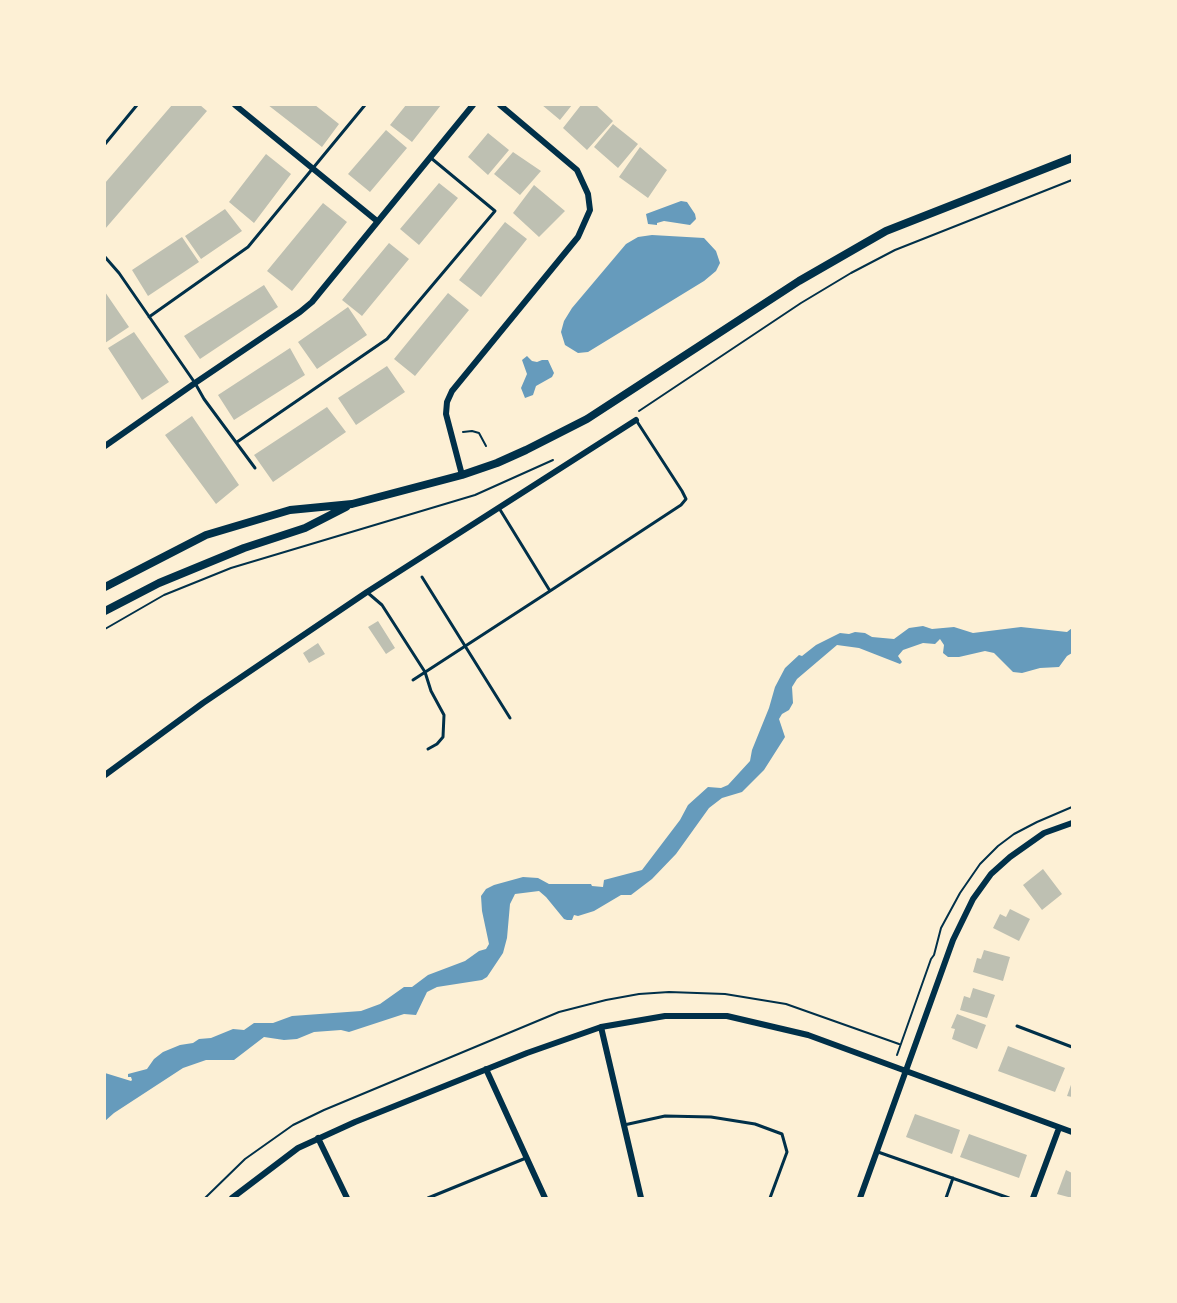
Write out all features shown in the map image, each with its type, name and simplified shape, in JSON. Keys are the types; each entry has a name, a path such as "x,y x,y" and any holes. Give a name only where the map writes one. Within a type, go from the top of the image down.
{"main road":[{"path":"105,586 206,535 290,510 352,504 462,475 516,455 587,419 799,281 886,231 1072,158"},
{"path":"105,611 159,583 244,548 304,528 352,504"}],"street":[{"path":"235,105 377,221"},
{"path":"105,446 312,302 473,105"},
{"path":"462,475 446,414 447,402 452,391 578,237 590,210 588,194 577,170 500,105"},
{"path":"105,775 203,703 367,592 636,420"},
{"path":"860,1198 953,940 974,899 991,874 1010,857 1044,832 1072,823"},
{"path":"232,1198 297,1148 318,1138 486,1069 601,1027 665,1016 727,1016 808,1035 1072,1132"},
{"path":"601,1027 641,1198"},
{"path":"486,1069 545,1198"},
{"path":"1033,1198 1059,1128"},
{"path":"318,1138 347,1198"}],"lane":[{"path":"105,144 138,105"},
{"path":"149,317 248,248 365,105"},
{"path":"237,442 387,339 495,211 430,157"},
{"path":"105,257 119,273 204,399 255,468"},
{"path":"413,680 681,505 686,499 682,491 636,420"},
{"path":"499,508 550,591"},
{"path":"422,577 510,718"},
{"path":"367,592 382,605 425,672 431,691 444,715 443,737 428,749"},
{"path":"1017,1026 1072,1047"},
{"path":"623,1125 665,1116 711,1117 755,1125 783,1134 787,1152 770,1198"},
{"path":"877,1151 1009,1198"},
{"path":"428,1198 526,1158"},
{"path":"946,1198 953,1178"}],"path":[{"path":"463,432 479,433 486,446"}],"water":[{"path":"681,201 687,202 695,214 696,219 690,225 664,221 657,225 648,224 646,214"},
{"path":"652,235 704,238 716,251 720,263 716,271 704,281 588,352 578,353 565,345 561,332 564,321 572,308 626,244 638,237"},
{"path":"527,356 537,362 548,360 554,373 552,377 536,386 533,395 525,398 521,388 527,374 522,360"},
{"path":"923,626 932,629 954,627 973,633 1021,627 1067,632 1072,628 1072,653 1059,667 1040,668 1022,673 1013,672 994,653 985,651 948,657 943,653 944,645 940,639 935,644 923,643 903,650 898,656 902,662 900,664 859,648 837,645 797,679 792,687 793,703 779,719 785,737 764,770 742,792 722,798 709,808 676,854 652,879 631,895 621,895 594,911 574,915 572,920 567,920 539,891 515,894 510,904 507,938 503,953 487,977 482,980 437,987 427,992 416,1015 404,1014 349,1032 341,1030 314,1032 297,1039 284,1040 264,1037 234,1060 206,1060 183,1068 105,1121 105,1073 131,1081 128,1074 147,1069 163,1052 199,1039 211,1038 233,1029 244,1030 254,1023 273,1023 292,1016 361,1011 380,1004 404,987 412,987 428,975 465,961 486,949 489,944 481,896 486,889 494,885 523,877 538,878 549,884 591,884 603,887 604,880 642,870 680,820 688,805 708,787 721,788 728,785 750,761 775,687 785,668 799,655 802,656 816,645 840,633 865,633 872,637 894,639 909,628"}],"building":[{"path":"172,105 200,105 207,111 105,229 105,183"},
{"path":"268,105 315,105 339,124 322,147"},
{"path":"406,105 441,105 412,142 390,125"},
{"path":"542,105 572,105 560,120"},
{"path":"581,105 596,105 613,121 587,150 563,128"},
{"path":"613,124 638,144 618,168 594,147"},
{"path":"386,130 407,148 370,192 348,174"},
{"path":"488,133 509,150 488,175 468,157"},
{"path":"640,147 667,170 648,198 619,177"},
{"path":"513,152 541,171 520,195 494,174"},
{"path":"266,154 291,174 254,223 229,202"},
{"path":"439,183 458,198 419,245 400,229"},
{"path":"534,185 565,211 539,237 513,213"},
{"path":"323,203 347,222 292,291 267,271"},
{"path":"225,209 242,231 201,259 185,236"},
{"path":"505,222 527,239 481,297 459,280"},
{"path":"182,237 199,262 148,296 132,270"},
{"path":"389,243 409,259 362,316 342,300"},
{"path":"264,285 278,307 200,359 184,336"},
{"path":"105,292 129,327 105,343"},
{"path":"448,293 469,310 415,376 394,359"},
{"path":"348,307 367,335 317,369 298,342"},
{"path":"134,332 169,382 142,400 108,348"},
{"path":"290,348 305,375 234,420 218,395"},
{"path":"387,366 405,392 356,425 338,398"},
{"path":"327,407 346,432 273,482 254,455"},
{"path":"192,416 239,485 216,504 165,435"},
{"path":"378,621 395,648 386,654 368,627"},
{"path":"318,643 325,654 309,663 303,653"},
{"path":"1043,869 1062,894 1042,910 1023,885"},
{"path":"1010,909 1030,919 1019,941 993,928 1000,914 1006,917"},
{"path":"984,950 1010,957 1003,981 973,972 977,958 981,959"},
{"path":"973,988 995,995 987,1018 960,1010 964,996 970,998"},
{"path":"957,1014 986,1025 977,1049 952,1039 955,1029 951,1028"},
{"path":"1008,1046 1065,1068 1055,1092 998,1071"},
{"path":"1072,1082 1072,1097 1067,1096"},
{"path":"915,1114 960,1130 952,1154 906,1137"},
{"path":"969,1134 1027,1155 1019,1178 960,1157"},
{"path":"1066,1170 1072,1173 1072,1198 1057,1194"}]}
